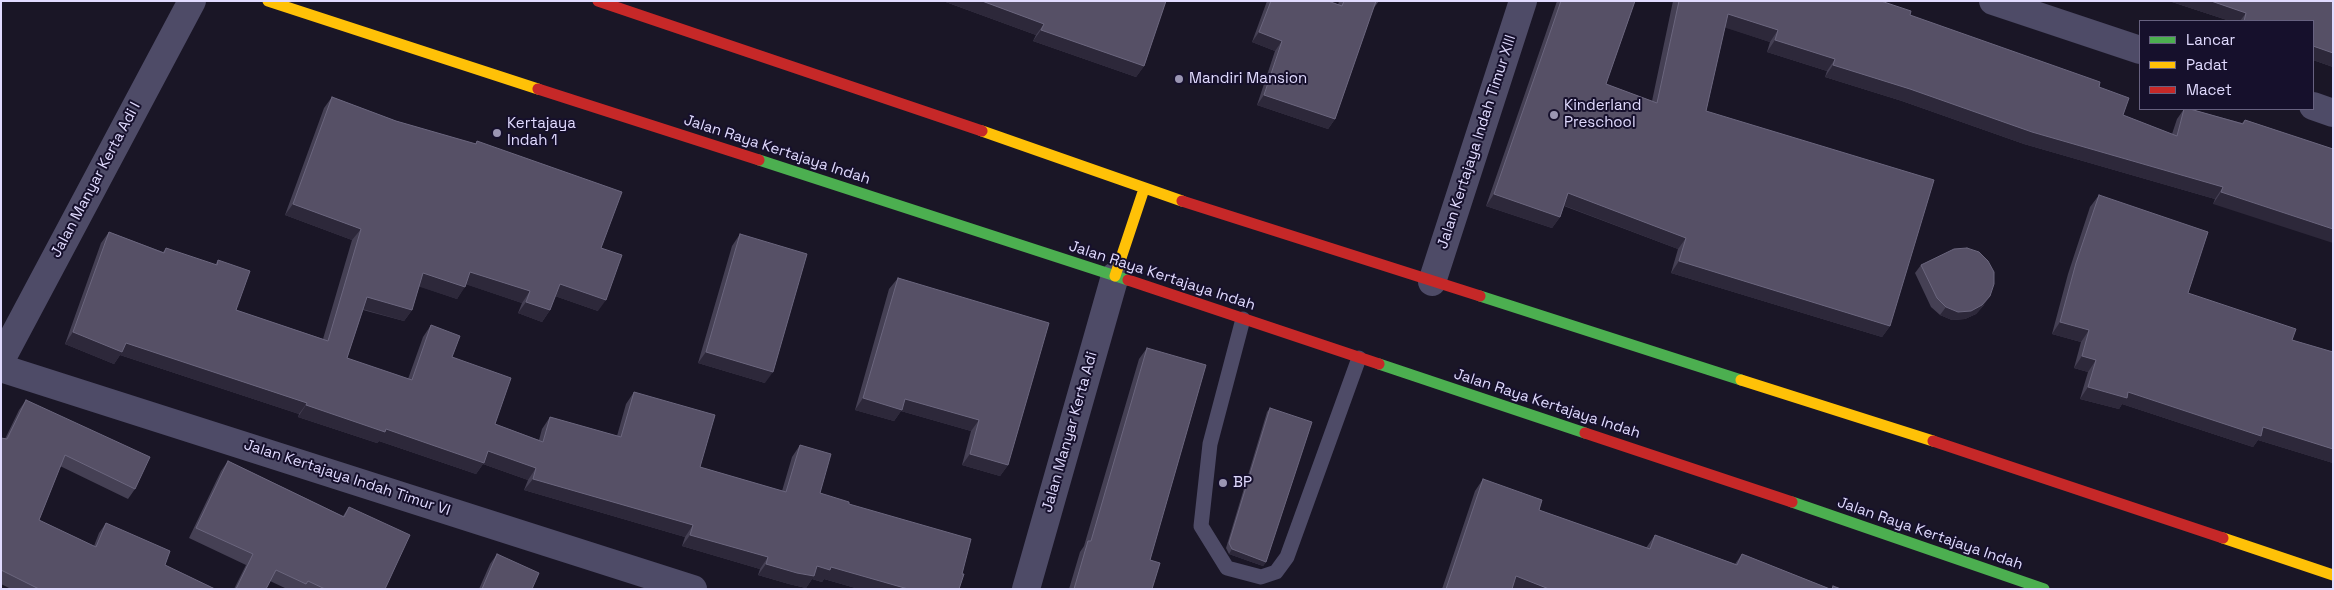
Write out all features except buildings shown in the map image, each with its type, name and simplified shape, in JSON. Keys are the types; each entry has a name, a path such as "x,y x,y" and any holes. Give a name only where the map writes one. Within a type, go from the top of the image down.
{"main road":[{"name":"Jalan Raya Kertajaya Indah","path":"268,1 1115,276 1783,498 2044,589"},
{"path":"598,1 1006,139 1144,189 1994,461 2333,575"},
{"path":"1115,276 1144,189"}],"street":[{"name":"Jalan Manyar Kerta Adi I","path":"1,360 192,1"},
{"name":"Jalan Kertajaya Indah Timur XIII","path":"1432,282 1523,1"},
{"path":"1993,1 2139,50"},
{"path":"2314,106 2333,113"},
{"name":"Jalan Manyar Kerta Adi","path":"1026,589 1115,276"},
{"name":"Jalan Kertajaya Indah Timur VI","path":"1,368 693,589"}],"lane":[{"path":"1243,319 1210,444 1201,526 1227,568 1261,576 1276,572 1287,557 1359,358"}],"traffic: fast":[{"path":"759,160 1128,280"},
{"path":"1480,296 1741,380"},
{"path":"1379,364 1585,433"},
{"path":"1792,502 2044,589"}],"traffic: slow":[{"path":"268,1 538,89"},
{"path":"982,131 1182,201"},
{"path":"1115,276 1144,189"},
{"path":"1741,380 1933,441"},
{"path":"2223,538 2333,575"}],"traffic: jam":[{"path":"598,1 982,131"},
{"path":"538,89 759,160"},
{"path":"1182,201 1480,296"},
{"path":"1128,280 1379,364"},
{"path":"1585,433 1792,502"},
{"path":"1933,441 2223,538"}],"place":[{"name":"Mandiri Mansion","path":"1179,79"},
{"name":"Kinderland Preschool","path":"1554,115"},
{"name":"Kertajaya Indah 1","path":"497,133"},
{"name":"BP","path":"1223,483"}]}
